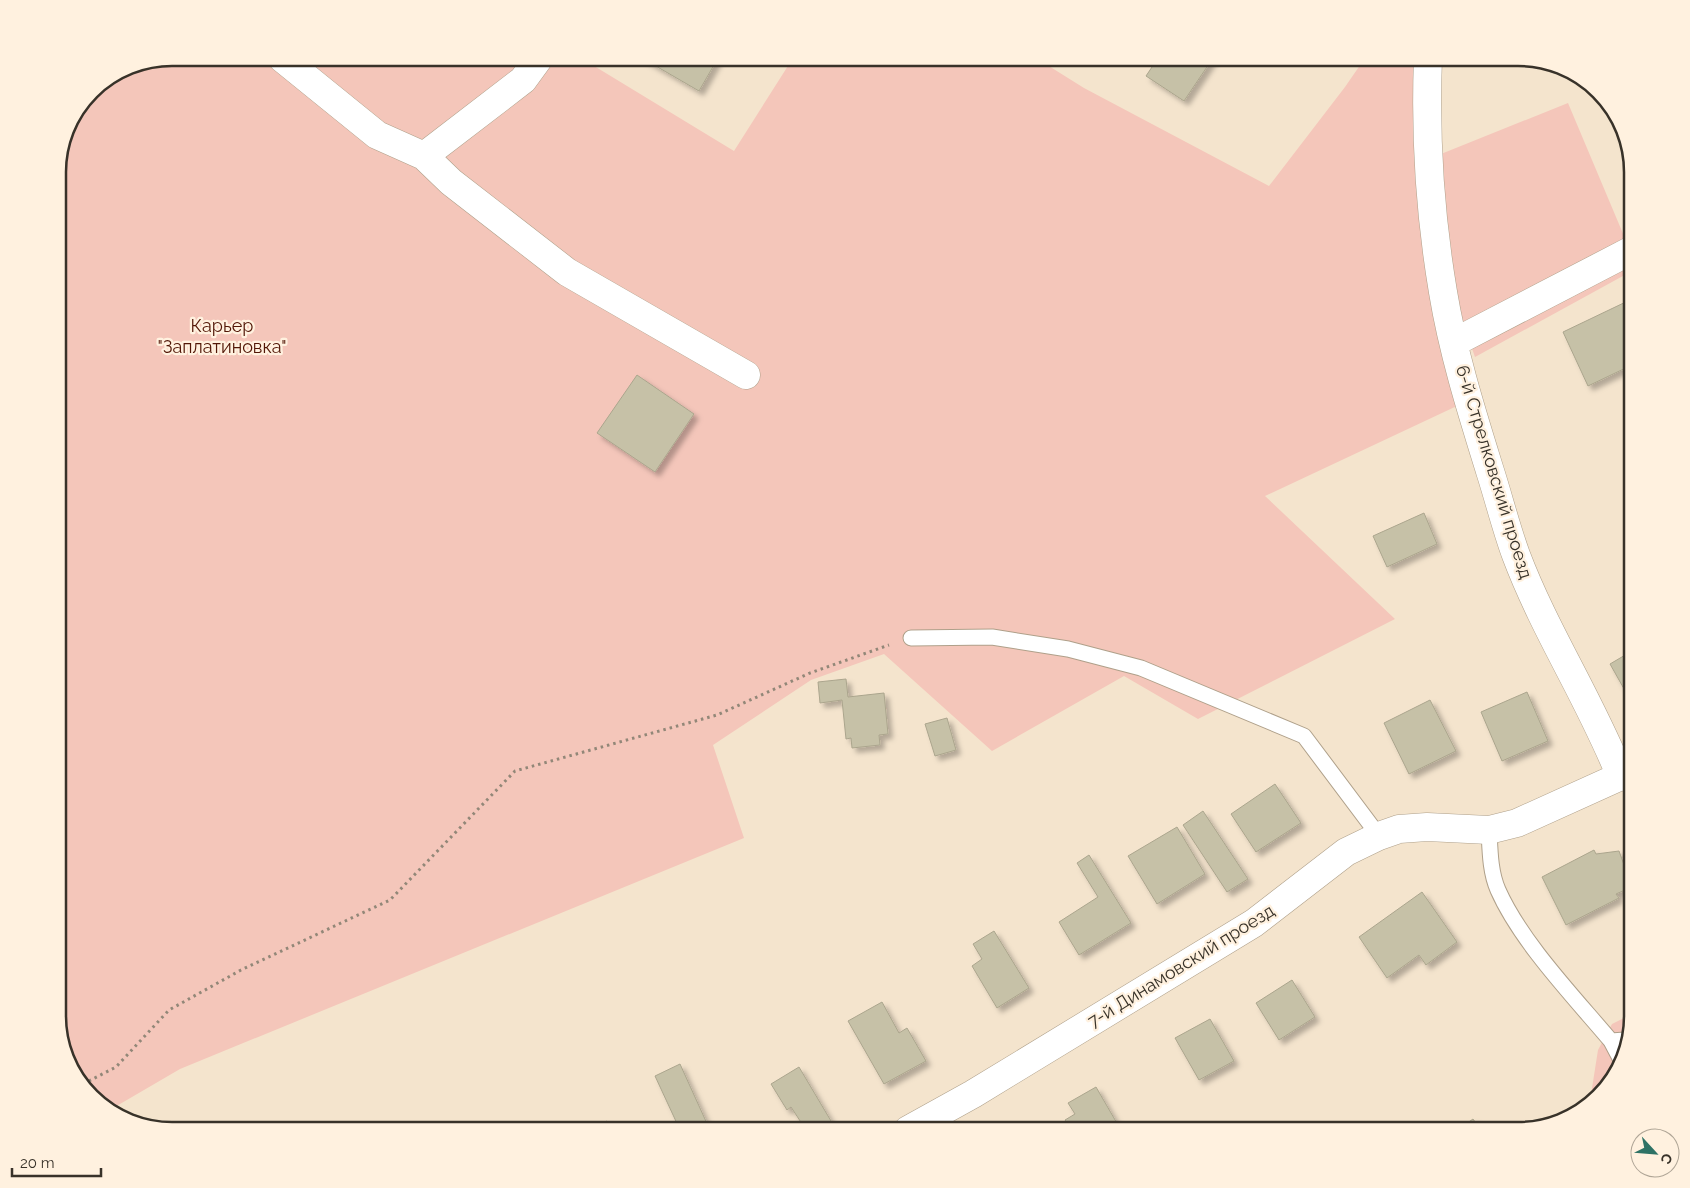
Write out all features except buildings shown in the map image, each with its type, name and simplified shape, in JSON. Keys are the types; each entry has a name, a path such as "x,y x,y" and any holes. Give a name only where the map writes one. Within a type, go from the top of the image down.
{"street":[{"path":"292,66 378,135 424,156 451,182 567,272 746,375"},
{"path":"424,156 523,80 533,66"},
{"name":"6-й Стрелковский проезд","path":"1428,66 1426,110 1434,222 1443,293 1466,393 1516,554 1560,655 1609,748 1624,770"},
{"path":"1455,342 1624,254"},
{"name":"7-й Динамовский проезд","path":"922,1122 982,1089 1254,923 1346,852 1379,836 1399,829 1427,827 1489,830 1517,823 1624,775"}],"lane":[{"path":"911,638 992,637 1068,649 1141,668 1304,736 1379,836"},
{"path":"1489,830 1490,857 1498,890 1528,941 1618,1041"}],"path":[{"path":"89,1081 116,1067 169,1010 241,970 390,900 515,771 717,715 810,672 911,638"}],"green space":[{"name":"Карьер \"Заплатиновка\"","path":"172,66 594,66 734,151 788,66 1049,66 1084,88 1269,186 1359,66 1418,66 1459,405 1265,496 1395,619 1198,719 1124,676 992,751 884,654 811,680 713,745 744,838 180,1069 116,1106 97,1091 80,1069 70,1044 66,1023 66,165 74,131 84,113 102,92 131,74 151,68"},
{"path":"1568,103 1624,236 1624,275 1475,357 1452,292 1436,156"},
{"path":"1624,1018 1622,1037 1613,1063 1591,1092 1598,1050 1612,1024"}]}
